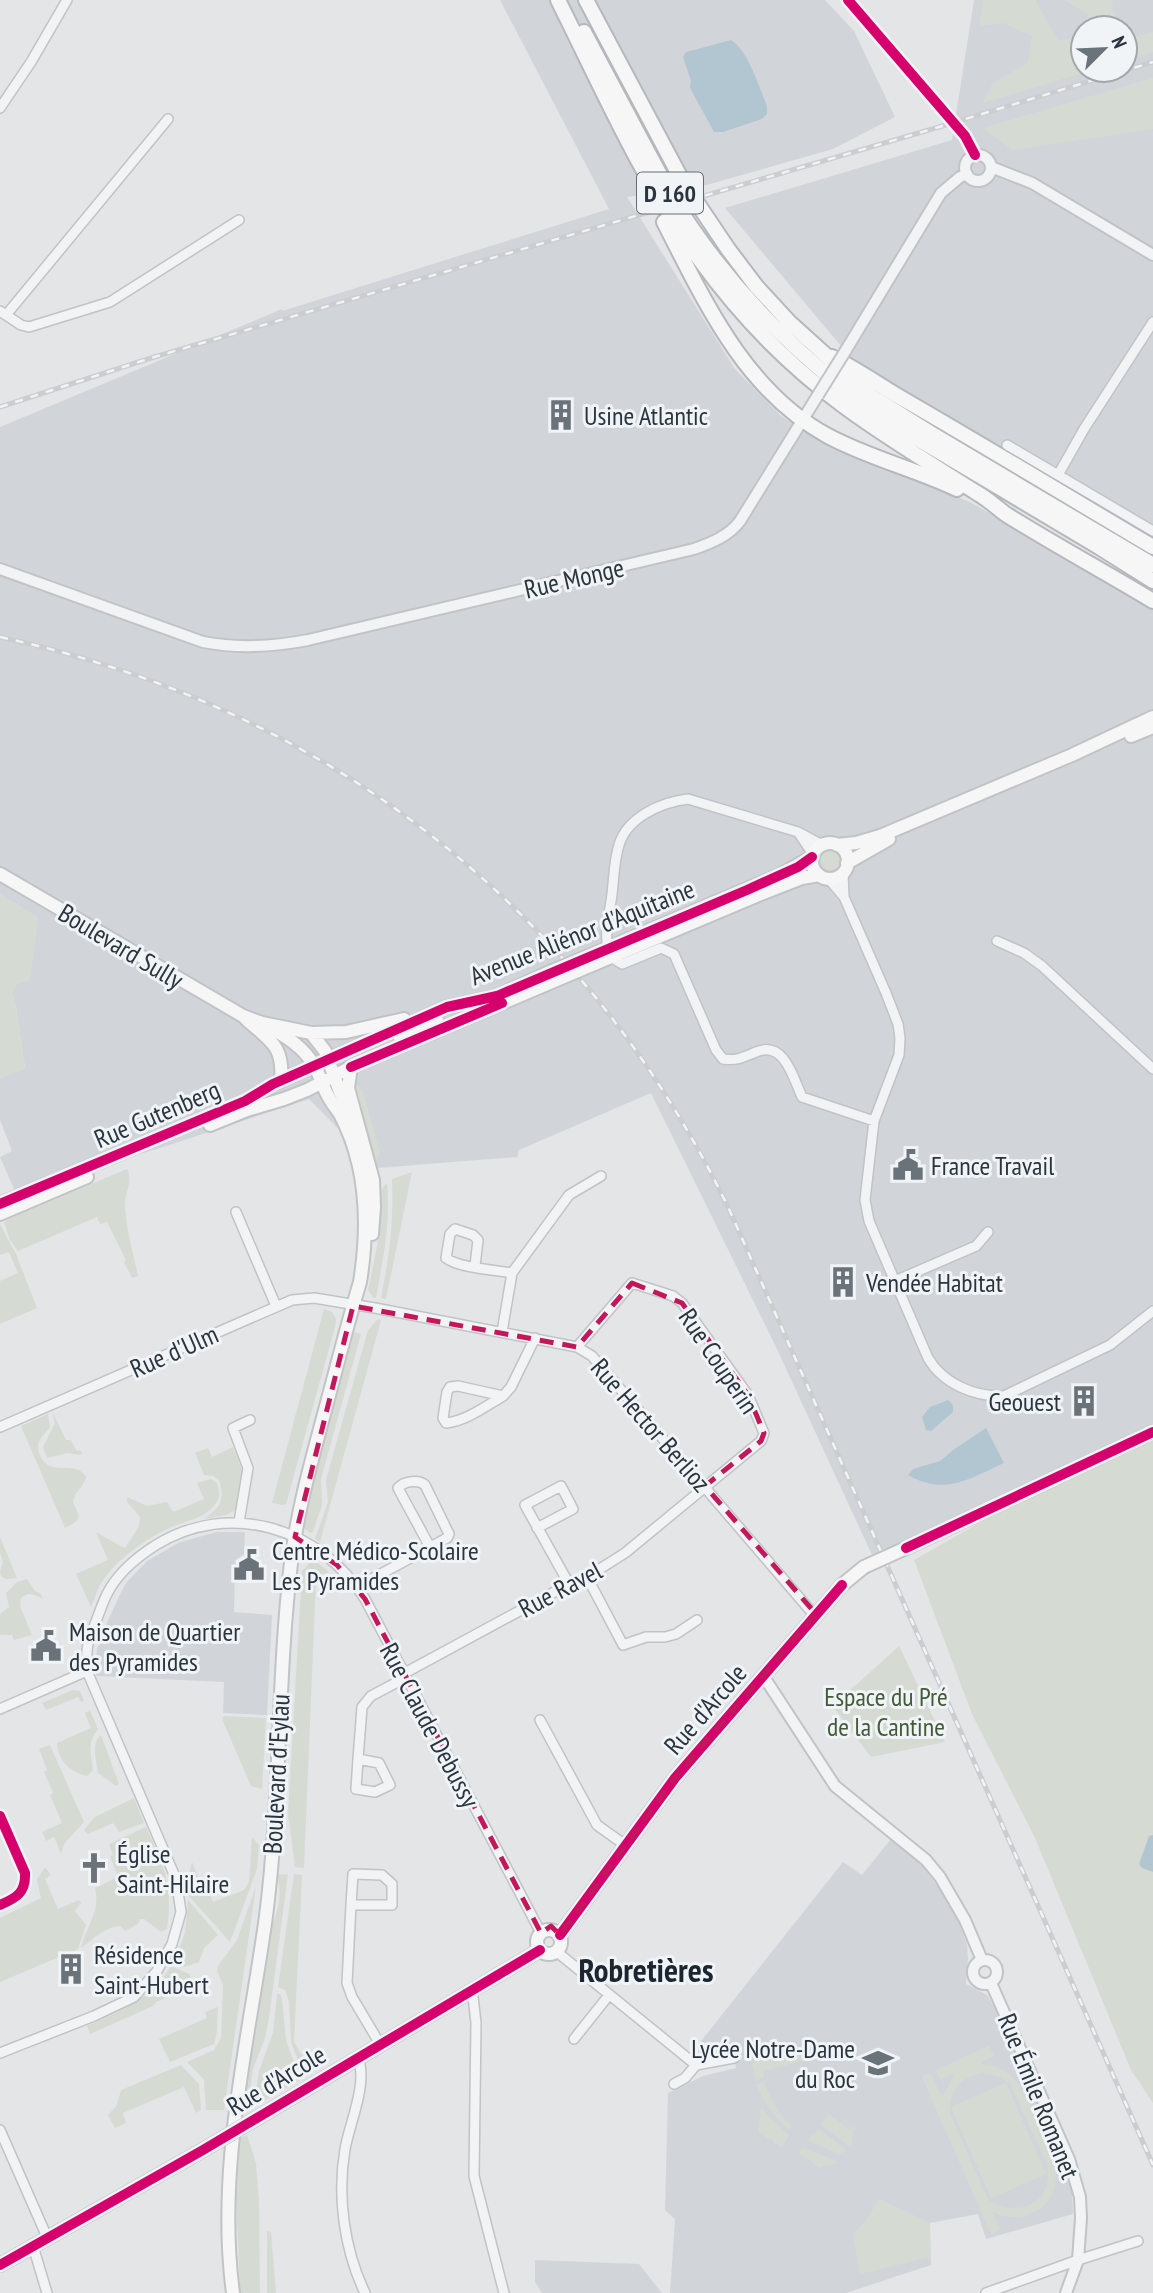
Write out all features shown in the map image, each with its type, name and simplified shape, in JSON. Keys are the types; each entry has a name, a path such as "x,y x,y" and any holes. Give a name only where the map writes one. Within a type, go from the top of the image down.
{"highway":[{"path":"558,0 637,160 701,261 745,315 789,360 859,416 1005,513"},
{"name":"D 160","path":"567,0 669,191 690,225 746,298 780,334 864,405 891,423 1102,542 1153,565"},
{"name":"D 160","path":"586,0 683,182 756,286 790,323 871,396 1102,542 1153,581"},
{"path":"637,160 641,177 727,340 763,385 803,421 828,436 940,481 1005,513 1153,601"},
{"path":"818,350 851,366 890,392 1153,547"}],"main road":[{"path":"1153,717 1072,755 880,836 816,852 813,867 824,876 838,876 845,868 883,842 1153,727"},
{"path":"837,845 845,852 845,868"},
{"name":"Avenue Aliénor d'Aquitaine","path":"610,953 780,876 798,867 816,852"},
{"name":"Boulevard Sully","path":"0,874 243,1017 278,1049 282,1061 281,1081"},
{"name":"Avenue Aliénor d'Aquitaine","path":"331,1067 447,1007 497,996 550,972 610,953 802,878 824,876"},
{"name":"Avenue Aliénor d'Aquitaine","path":"331,1067 352,1067 545,985 593,959"},
{"name":"Avenue Aliénor d'Aquitaine","path":"331,1067 410,1034 475,1001"},
{"name":"Avenue Aliénor d'Aquitaine","path":"311,1033 358,1030 396,1022 436,1006 447,1007"},
{"name":"Boulevard Sully","path":"243,1017 311,1033"},
{"name":"Boulevard Sully","path":"262,1023 292,1040 306,1053 318,1074"},
{"path":"311,1033 319,1042 331,1067"},
{"name":"Boulevard d'Eylau","path":"233,2293 230,2179 236,2105 268,1892 285,1614 301,1504 371,1238 374,1207 373,1180 364,1144 331,1067"},
{"name":"Rue Gutenberg","path":"0,1214 263,1104 283,1090 331,1067"},
{"name":"Boulevard d'Eylau","path":"352,1067 348,1088 357,1124"},
{"name":"Boulevard d'Eylau","path":"318,1074 340,1114 357,1158 365,1212 363,1261"},
{"name":"Rue Gutenberg","path":"0,1204 233,1106 281,1081 318,1074"},
{"name":"Rue d'Arcole","path":"560,1936 675,1777 842,1585 864,1567 1153,1432"},
{"path":"551,1930 560,1936 561,1946 557,1952 550,1955 540,1950 537,1943 541,1933 551,1930"},
{"name":"Rue d'Arcole","path":"0,2265 203,2150 540,1950"}],"street":[{"path":"0,108 67,0"},
{"path":"848,0 965,136 975,155"},
{"path":"168,120 3,313 29,327 110,302 239,220"},
{"path":"975,155 986,157 991,167 989,175 982,180 974,180 967,174 966,163 975,155"},
{"path":"991,167 1032,183 1153,255"},
{"name":"Rue Monge","path":"0,569 203,642 224,646 264,647 288,644 694,550 714,542 734,529 941,193 967,174"},
{"path":"1058,475 1105,395 1153,322"},
{"path":"1007,445 1153,531"},
{"path":"816,852 798,832 688,799 676,801 635,821 625,831 619,845 609,922 610,953 622,964 661,948 667,949 674,954 716,1050 723,1059 737,1060 765,1048 778,1052 787,1064 802,1097 874,1121"},
{"path":"844,897 845,868"},
{"path":"824,876 844,897 898,1024 899,1055 874,1121 865,1200 869,1221 935,1370 946,1379 985,1397 1004,1396 1110,1345 1153,1311"},
{"path":"997,941 1024,953 1042,965 1153,1069"},
{"path":"502,1332 512,1273 569,1195 601,1176"},
{"path":"236,1212 276,1306"},
{"path":"475,1266 478,1240 473,1235 455,1229 450,1234 446,1258 451,1261 475,1266 512,1273"},
{"path":"895,1281 976,1247 988,1231"},
{"name":"Rue Couperin","path":"577,1347 632,1283 673,1296 682,1303 748,1395 765,1433 761,1441 705,1486"},
{"name":"Rue d'Ulm","path":"0,1427 292,1300 314,1298 353,1306"},
{"name":"Rue Hector Berlioz","path":"353,1306 535,1338 577,1347 592,1356 816,1615"},
{"path":"503,1396 457,1386 450,1387 443,1419 446,1423 451,1423 475,1413 503,1396 511,1387 535,1338"},
{"path":"239,1522 248,1468 233,1428 250,1420"},
{"path":"357,1587 447,1538 449,1534 425,1485 418,1481 403,1483 398,1488 430,1547"},
{"path":"537,1528 573,1509 561,1486 525,1505 537,1528 569,1584"},
{"name":"Rue Ravel","path":"358,1759 362,1707 371,1696 569,1584 587,1577 625,1553 705,1486"},
{"name":"Rue Claude Debussy","path":"87,1671 88,1645 107,1593 122,1573 144,1553 181,1533 202,1526 239,1522 278,1529 321,1551 357,1587 541,1933"},
{"path":"587,1577 623,1644 646,1637 676,1634 697,1620"},
{"path":"0,1709 87,1671 176,1879 181,1912 172,1944 157,1971 134,1997 94,2016 0,2053"},
{"path":"764,1677 835,1786 926,1860 940,1877 965,1920 982,1960"},
{"path":"540,1720 597,1825 625,1845"},
{"path":"358,1759 379,1763 390,1785 375,1792 356,1789 358,1759"},
{"path":"0,1816 25,1873 23,1891 0,1905"},
{"path":"351,1905 392,1905 392,1884 382,1875 353,1874 351,1905 347,1983 352,1997 380,2044"},
{"path":"557,1952 696,2065"},
{"path":"982,1960 992,1962 996,1967 996,1978 990,1983 980,1983 973,1975 975,1964 982,1960"},
{"name":"Rue Émile Romanet","path":"990,1983 1069,2158 1080,2197 1078,2260 1066,2293"},
{"path":"470,1991 476,2023 474,2176 503,2293"},
{"path":"574,2039 609,1995"},
{"path":"358,2057 361,2064 360,2085 345,2150 343,2189 344,2222 350,2252 365,2293"},
{"path":"674,2084 685,2078 696,2065 734,2058"},
{"path":"0,2130 47,2237"},
{"path":"986,2293 1138,2241"},
{"path":"33,2246 47,2293"}],"highlighted area":[{"path":"632,1283 682,1303 748,1395 764,1433 761,1441 705,1486 816,1614 675,1778 560,1935 551,1926 541,1933 365,1599 337,1565 295,1537 353,1306 577,1347"}],"shaded area":[{"path":"500,0 825,0 854,31 895,117 833,149 703,186 627,197 735,369 781,416 815,438 972,503 1153,610 1153,1435 872,1555 776,1347 651,1093 519,1150 517,1157 377,1168 309,1099 157,1149 15,1191 0,1157 12,1151 0,1120 0,1078 25,1068 12,993 38,918 0,894 0,427 282,309 609,209"},
{"path":"974,0 1153,0 1153,538 852,359 725,208 952,140"},
{"path":"216,1532 245,1532 244,1554 235,1560 234,1612 272,1615 267,1715 223,1713 224,1682 96,1676 97,1648 103,1640 104,1629 125,1584 147,1561 178,1543"},
{"name":"Lycée Notre-Dame du Roc","path":"891,1839 921,1864 958,1920 967,1945 966,1984 987,1995 1002,2020 1014,2047 1014,2054 1017,2053 1062,2156 1072,2190 1073,2214 986,2239 978,2214 930,2223 931,2265 846,2293 670,2293 675,2219 665,2210 668,2093 703,2076 736,2068 733,2052 699,2057 694,2050 843,1862 862,1875"},
{"path":"535,2260 639,2264 662,2293 542,2293 535,2282"}],"green space":[{"path":"983,0 1035,0 1058,40 1069,40 1069,77 983,103 993,83 1028,63 1032,36 1003,23 979,26"},
{"path":"1064,0 1111,0 1114,14 1088,14"},
{"path":"1153,32 1153,52 1139,56 1139,36"},
{"path":"1153,78 1153,129 1013,150 983,128 1139,84"},
{"path":"827,850 835,850 841,860 835,870 827,870 821,864 821,856"},
{"path":"0,894 38,918 30,981 17,983 12,993 25,1068 0,1078"},
{"path":"354,1083 363,1091 380,1153 375,1163 368,1129 357,1105"},
{"path":"127,1169 129,1181 125,1211 138,1276 132,1278 107,1222 100,1224 97,1217 18,1251 10,1240 4,1222"},
{"path":"412,1172 386,1299 381,1298 390,1239 392,1179"},
{"path":"387,1183 386,1240 376,1298 373,1298 368,1290 378,1239 381,1194"},
{"path":"0,1224 16,1254 37,1308 0,1324 0,1281 18,1273 9,1252 0,1255"},
{"path":"324,1309 332,1312 336,1319 335,1327 286,1504 272,1503"},
{"path":"378,1319 381,1320 320,1542 315,1539 328,1502 326,1480 368,1330"},
{"path":"353,1332 361,1334 321,1479 322,1505 313,1532 310,1533 304,1528 308,1504"},
{"path":"53,1413 66,1440 71,1440 76,1450 82,1451 81,1455 67,1453 47,1458 43,1447 55,1423"},
{"path":"48,1414 50,1428 38,1445 42,1459 50,1466 79,1470 86,1477 73,1502 78,1518 65,1528 21,1426"},
{"path":"1153,1435 1153,2103 1131,2070 1035,1838 972,1714 914,1560 1078,1467"},
{"path":"233,1447 243,1473 236,1510 226,1515 204,1519 220,1503 221,1487 219,1480 204,1475 195,1453 208,1448 212,1457"},
{"path":"211,1479 217,1483 219,1493 212,1508 197,1518 164,1530 132,1551 105,1578 91,1607 76,1574 108,1560 96,1532 126,1547 139,1526 140,1517 127,1502 127,1497 147,1506 167,1502 173,1512 204,1499 197,1483"},
{"path":"0,1537 17,1578 6,1579 1,1576 3,1562"},
{"path":"313,1559 329,1572 316,1578 304,1868 295,1867 288,1814 302,1571"},
{"path":"27,1579 43,1599 32,1594 21,1598 20,1606 32,1635 14,1640 12,1635 0,1635 0,1614 9,1607 6,1593 17,1582"},
{"name":"Espace du Pré de la Cantine","path":"899,1646 945,1742 871,1757 831,1704"},
{"path":"73,1690 80,1691 84,1701 81,1702 78,1697 46,1710 42,1703"},
{"path":"90,1710 98,1729 91,1743 93,1770 87,1776 66,1765 57,1743 91,1728 85,1713"},
{"path":"224,1716 266,1718 262,1789 251,1786 222,1719"},
{"path":"101,1735 119,1784 116,1786 98,1773 95,1748"},
{"path":"50,1745 84,1822 64,1844 61,1854 54,1837 46,1841 42,1832 62,1823 50,1795 53,1793 44,1772 47,1770 39,1749"},
{"path":"134,1798 144,1823 119,1832 113,1823 88,1834 84,1830 95,1817"},
{"path":"146,1827 166,1876 169,1900 167,1929 161,1932 144,1919 140,1919 138,1924 125,1931 120,1926 104,1931 81,1948 95,1911 95,1888 118,1877 110,1856 113,1855 109,1844"},
{"path":"252,1837 259,1845 257,1869 230,1942 187,1894 187,1883 192,1862 205,1894 209,1893 213,1902 244,1890 249,1882"},
{"path":"45,1867 51,1875 45,1879 58,1909 79,1900 81,1903 75,1911 86,1925 78,1949 0,1982 0,1918 41,1898 37,1880"},
{"path":"288,1874 269,2018 265,2038 253,2069 247,2112 242,2114 271,1925 279,1900 276,1875"},
{"path":"294,1874 302,1875 294,2042 312,2072 304,2076 291,2042 289,2001 285,1990 278,1987"},
{"path":"256,1886 224,2110 206,2110 204,2080 187,2062 214,2050 221,2038 223,1985 217,1971 218,1966 237,1940"},
{"path":"188,1900 218,1935 204,1948 199,1962 184,1967 174,1962 185,1933"},
{"path":"171,1966 189,1974 196,1988 191,1991 190,1987 90,2034 87,2026 145,1996"},
{"path":"277,1994 280,1994 282,1999 286,2040 300,2080 254,2106 259,2071 273,2033"},
{"path":"218,2007 214,2044 170,2062 159,2039 207,2018 205,2012"},
{"path":"989,2046 994,2056 981,2062 982,2065 1000,2069 1019,2084 1052,2154 1055,2188 1048,2201 1034,2212 1018,2217 1002,2216 992,2211 1000,2230 991,2234 922,2077 930,2073 942,2097 954,2076 952,2074 940,2079 936,2070","holes":["983,2073 1000,2077 1010,2084 1048,2166 1045,2190 1039,2198 1021,2208 999,2206 988,2200 950,2114 951,2098 962,2082"]},
{"path":"823,2048 825,2055 763,2071 764,2078 756,2081 752,2064 755,2061"},
{"path":"181,2065 199,2084 201,2110 196,2113 184,2087 123,2113 126,2123 115,2128 108,2115 117,2105 121,2090"},
{"path":"764,2082 775,2106 792,2126 789,2129 774,2115 763,2098 757,2085"},
{"path":"1006,2083 1046,2174 991,2198 951,2107"},
{"path":"761,2108 789,2136 782,2147 758,2132"},
{"path":"829,2114 850,2130 854,2125 851,2148 821,2124"},
{"path":"819,2129 847,2151 839,2154 807,2140"},
{"path":"247,2135 256,2163 260,2293 240,2293 236,2191 240,2138"},
{"path":"803,2148 837,2161 836,2164 820,2168 799,2153"},
{"path":"879,2199 930,2223 930,2257 860,2274 853,2235"},
{"path":"267,2231 271,2232 276,2293 267,2293"}],"water":[{"path":"731,40 743,52 752,70 767,106 767,114 762,119 723,132 714,132 690,88 691,81 683,57 686,52"},
{"path":"948,1400 953,1405 953,1412 931,1431 926,1430 922,1417 930,1407"},
{"path":"986,1428 1004,1463 968,1479 945,1485 921,1481 908,1475 913,1469 940,1461"},
{"path":"1153,1835 1153,1872 1139,1864 1149,1836"}],"railway":[{"path":"0,407 151,358 1153,62"},
{"path":"0,637 119,670 231,714 336,770 432,836 520,914 599,1002 669,1101 729,1209 1153,2165"}],"cycle path":[{"path":"848,0 965,136 975,155"},
{"path":"0,1204 245,1101 273,1084 447,1007 497,996 747,890 798,867 812,857"},
{"path":"351,1067 502,1003"},
{"path":"906,1548 1153,1432"},
{"path":"560,1935 675,1778 842,1585"},
{"path":"0,1816 25,1873 24,1885 19,1894 0,1905"},
{"path":"0,2265 203,2150 540,1950"}],"place":[{"name":"Usine Atlantic","path":"561,415"},
{"name":"France Travail","path":"908,1165"},
{"name":"Vendée Habitat","path":"843,1282"},
{"name":"Geouest","path":"1084,1401"},
{"name":"Centre Médico-Scolaire Les Pyramides","path":"249,1565"},
{"name":"Maison de Quartier des Pyramides","path":"46,1646"},
{"name":"Église Saint-Hilaire","path":"94,1868"},
{"name":"Résidence Saint-Hubert","path":"71,1969"},
{"name":"Lycée Notre-Dame du Roc","path":"878,2063"}],"district":[{"name":"Robretières","path":"646,1969"}]}
